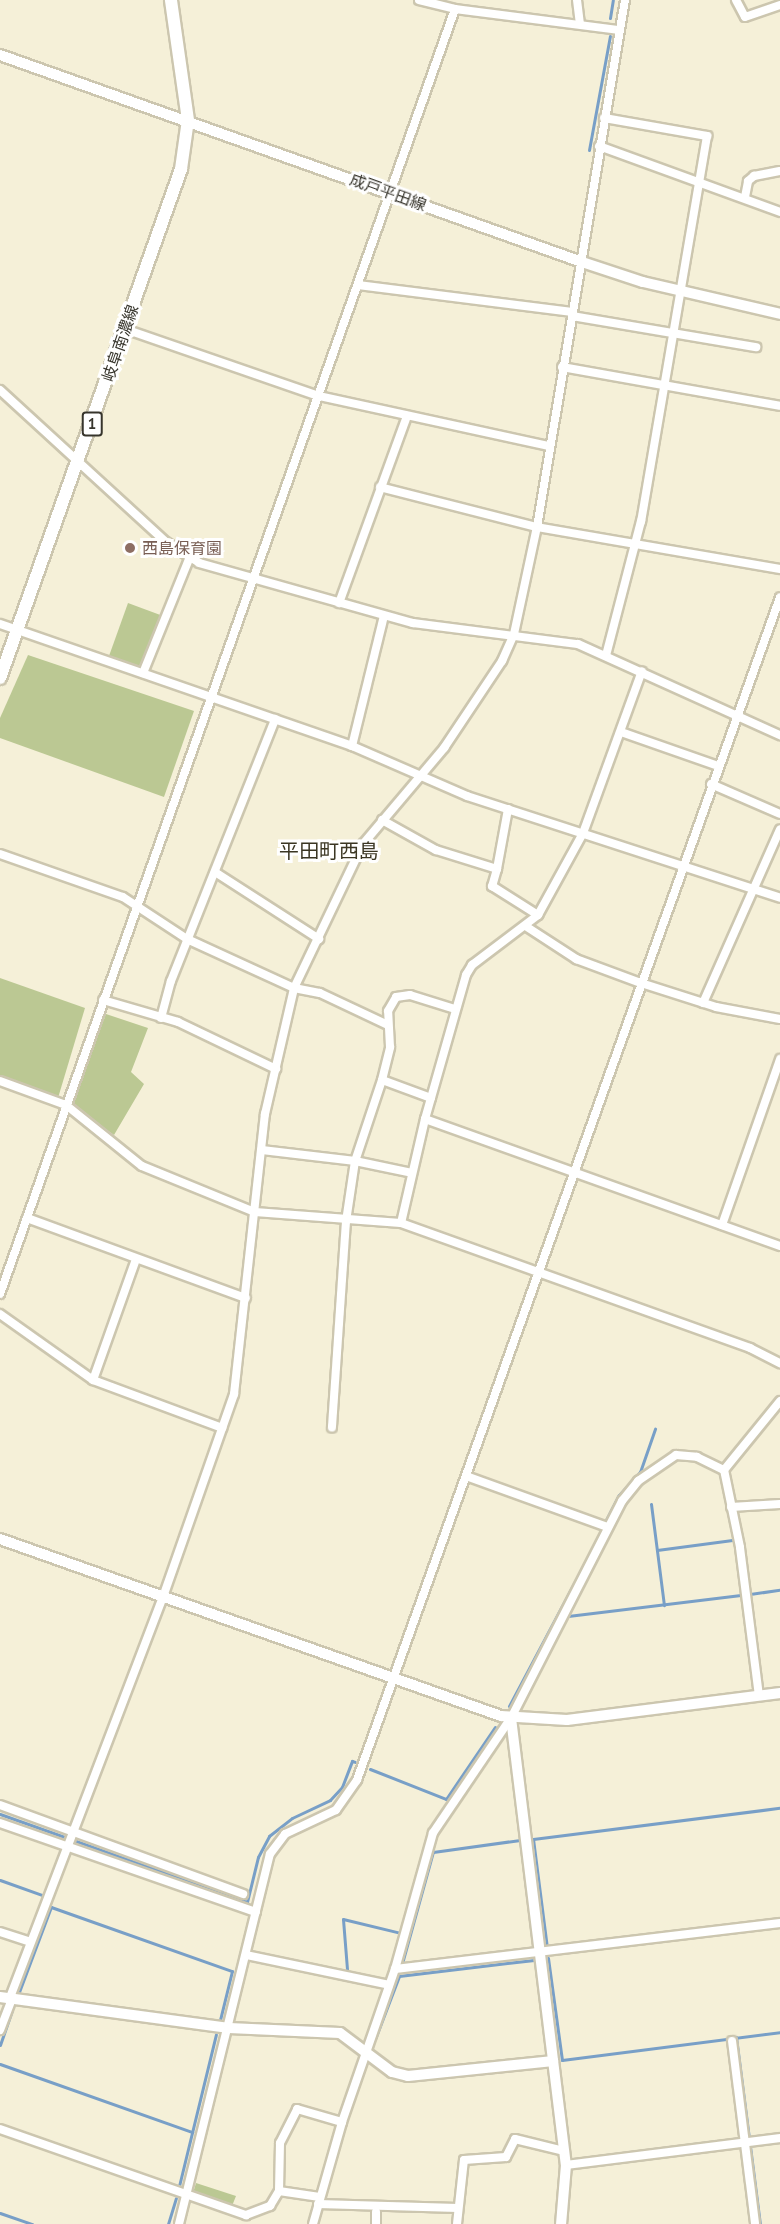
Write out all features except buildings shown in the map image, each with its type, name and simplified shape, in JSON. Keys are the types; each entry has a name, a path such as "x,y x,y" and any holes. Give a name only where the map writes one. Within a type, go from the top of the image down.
{"main road":[{"name":"岐阜南濃線","path":"0,678 181,169 188,120 171,0"}],"street":[{"path":"419,0 455,9 620,30"},
{"path":"577,0 580,24"},
{"path":"0,2030 7,2000 163,1597 239,1376 265,1114 294,988 363,844 424,774 473,706 514,634 537,527 548,446 625,0"},
{"path":"736,0 745,17 780,5"},
{"path":"0,1294 137,904 392,194 455,9"},
{"name":"成戸平田線","path":"0,55 579,261 680,291 780,314"},
{"path":"604,118 707,136 674,333 635,542 606,655"},
{"path":"599,146 745,197 780,212"},
{"path":"745,197 748,181 754,176 780,171"},
{"path":"358,285 572,314 756,347"},
{"path":"125,329 319,396 548,446"},
{"path":"562,367 780,406"},
{"path":"0,390 189,559 254,580 384,616 442,627 514,634 578,644 780,735"},
{"path":"339,603 407,416"},
{"path":"380,488 537,527 635,542 780,569"},
{"path":"143,673 189,559"},
{"path":"179,2224 270,1854 277,1841 336,1810 352,1791 682,864 780,597"},
{"path":"352,746 384,616"},
{"path":"0,624 352,746 424,774 466,796 756,888 780,898"},
{"path":"401,1223 430,1098 455,1009 472,965 526,927 538,915 583,833 642,671"},
{"path":"161,1018 187,939 275,719"},
{"path":"621,732 718,766"},
{"path":"711,784 780,814"},
{"path":"508,809 492,886 538,915"},
{"path":"382,820 436,850 497,869"},
{"path":"703,1003 756,888 780,829"},
{"path":"0,854 137,904 187,939 294,988 320,993 387,1024"},
{"path":"214,872 319,939"},
{"path":"526,927 576,959 641,983 703,1003 780,1019"},
{"path":"332,1428 346,1221 355,1161 382,1080 390,1047 387,1024 396,997 410,995 455,1009"},
{"path":"103,1000 161,1018 276,1069"},
{"path":"722,1225 780,1059"},
{"path":"382,1080 430,1098"},
{"path":"0,1081 66,1105 142,1166 255,1212 346,1221 401,1223 750,1348 780,1364"},
{"path":"425,1119 780,1246"},
{"path":"262,1150 355,1161 412,1173"},
{"path":"27,1218 246,1298"},
{"path":"93,1380 136,1259"},
{"path":"0,1314 93,1380 222,1428"},
{"path":"723,1470 780,1401"},
{"path":"313,2224 342,2122 395,1969 433,1833 511,1718 608,1527 638,1481 676,1455 697,1457 723,1470"},
{"path":"723,1470 731,1507 759,1696"},
{"path":"466,1476 608,1527"},
{"path":"731,1507 780,1504"},
{"path":"0,1539 393,1679 511,1718 567,1720 780,1693"},
{"path":"511,1718 566,2165 562,2224"},
{"path":"0,1804 222,1893 256,1912"},
{"path":"0,1823 222,1893 243,1894"},
{"path":"395,1969 780,1923"},
{"path":"0,1932 30,1942"},
{"path":"246,1955 389,1985"},
{"path":"7,2000 229,2028 340,2033 392,2072 408,2076 553,2061"},
{"path":"732,2040 748,2142 755,2224"},
{"path":"0,2129 246,2215 270,2206 279,2191 280,2143 297,2109 342,2122"},
{"path":"566,2165 780,2138"},
{"path":"457,2224 464,2160 506,2157 515,2139 564,2151"},
{"path":"279,2191 319,2200 458,2208"},
{"path":"376,2212 376,2224"}],"green space":[{"path":"128,603 163,616 142,668 109,656"},
{"path":"28,655 194,711 164,797 0,738 0,718"},
{"path":"0,978 85,1008 58,1098 0,1077"},
{"path":"106,1014 148,1028 131,1072 144,1084 114,1135 71,1106"},
{"path":"196,2183 236,2196 232,2206 193,2193"}],"waterway":[{"path":"610,18 613,0"},
{"path":"589,150 610,36"},
{"path":"605,1522 619,1495 640,1472 655,1429"},
{"path":"651,1504 664,1605"},
{"path":"509,1706 602,1530"},
{"path":"657,1550 732,1540"},
{"path":"750,1594 780,1590"},
{"path":"568,1616 741,1595"},
{"path":"370,1769 446,1799 495,1727"},
{"path":"0,1814 247,1902 258,1857 269,1836 292,1818 330,1800 342,1787 352,1761 355,1762"},
{"path":"547,1948 533,1839 780,1808"},
{"path":"401,1967 433,1852 520,1840"},
{"path":"0,1880 42,1895"},
{"path":"19,1992 51,1907 232,1971 220,2020"},
{"path":"347,1969 343,1919 401,1933"},
{"path":"548,1958 562,2060 780,2032"},
{"path":"375,2039 399,1976 534,1960"},
{"path":"0,2045 12,2011"},
{"path":"179,2186 216,2034"},
{"path":"736,2037 760,2224"},
{"path":"0,2064 192,2132"},
{"path":"168,2224 176,2198"},
{"path":"0,2213 32,2224"}],"place":[{"name":"西島保育園","path":"130,548"}],"district":[{"name":"平田町西島","path":"329,851"}]}
